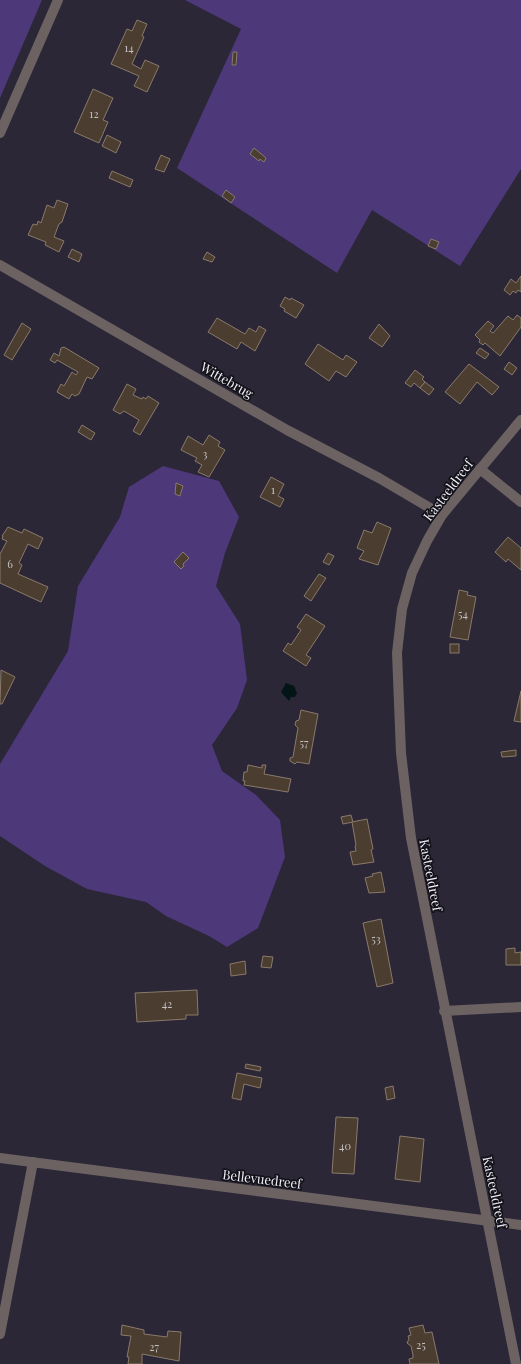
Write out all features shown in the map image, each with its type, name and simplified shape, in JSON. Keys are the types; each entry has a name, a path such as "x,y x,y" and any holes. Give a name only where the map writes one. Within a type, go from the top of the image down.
{"street":[{"path":"0,133 58,0"},
{"name":"Wittebrug","path":"0,265 274,422 379,478 442,515"},
{"name":"Kasteeldreef","path":"516,1364 444,1011 411,838 401,753 397,653 402,609 412,573 427,541 442,515 521,420"},
{"path":"480,469 521,502"},
{"path":"444,1011 521,1007"},
{"name":"Bellevuedreef","path":"0,1158 521,1225"},
{"path":"0,1334 33,1162"}],"shaded area":[{"path":"0,0 42,0 0,98"},
{"path":"185,0 521,0 521,169 460,266 372,210 337,273 177,168 241,29"},
{"path":"163,466 219,481 239,517 225,553 216,586 240,624 247,680 237,708 212,745 222,771 256,795 280,820 285,857 258,928 227,947 209,936 166,916 146,902 87,889 45,866 0,836 0,764 68,651 78,586 120,517 129,487"},
{"path":"286,683 294,686 297,693 295,697 291,697 289,701 281,692"}],"building":[{"path":"137,20 147,24 142,36 144,37 132,64 141,69 145,60 159,66 147,92 134,86 139,76 111,64 127,29 132,31"},
{"path":"233,52 237,52 236,65 232,65"},
{"path":"93,89 113,98 103,120 108,122 99,143 74,132"},
{"path":"107,135 121,142 116,153 102,146"},
{"path":"254,148 266,158 264,162 260,159 259,161 250,154"},
{"path":"161,155 170,159 164,172 155,169"},
{"path":"112,171 133,180 130,187 109,178"},
{"path":"226,190 235,197 231,203 222,196"},
{"path":"57,200 68,204 62,222 59,224 54,237 64,241 59,252 45,245 46,242 28,235 33,224 37,225 38,221 41,223 47,205 54,208"},
{"path":"431,239 439,242 436,249 428,246"},
{"path":"72,249 82,254 79,262 68,257"},
{"path":"207,252 215,257 212,262 203,259"},
{"path":"521,276 521,292 518,290 516,293 513,291 510,295 504,290 511,279 516,283"},
{"path":"285,297 290,300 291,298 304,305 296,318 284,311 285,309 280,306"},
{"path":"517,315 521,318 521,327 500,356 485,343 483,345 479,342 480,340 475,335 488,321 494,326 490,331 493,333 508,316 513,320"},
{"path":"217,318 245,334 249,328 256,332 259,326 266,330 255,351 241,342 237,349 208,332"},
{"path":"22,323 31,329 12,360 4,355"},
{"path":"379,324 390,336 382,347 369,338"},
{"path":"318,344 343,360 346,355 357,362 346,377 336,371 329,381 305,364"},
{"path":"64,347 99,368 92,379 87,377 79,394 75,396 72,394 69,399 57,392 61,384 64,386 72,372 76,375 78,372 57,360 55,363 50,360 54,353 59,356 61,348"},
{"path":"480,348 489,354 485,359 476,353"},
{"path":"509,362 517,368 512,375 504,369"},
{"path":"469,364 499,387 492,395 477,382 460,404 445,392"},
{"path":"415,370 424,377 422,379 425,382 420,388 414,383 411,387 405,383"},
{"path":"425,382 434,389 429,395 420,388"},
{"path":"127,384 136,389 133,395 142,399 143,397 146,399 148,396 159,403 140,435 133,431 139,420 124,411 120,414 113,410"},
{"path":"82,425 95,433 91,440 78,432"},
{"path":"209,435 220,442 218,446 225,450 209,477 198,472 202,465 195,461 197,458 181,450 188,436 203,445"},
{"path":"271,477 284,484 278,496 284,499 280,507 260,497"},
{"path":"176,483 183,486 180,496 175,494"},
{"path":"377,522 391,528 378,565 359,559 364,551 357,548 364,530 372,533"},
{"path":"8,527 22,533 24,529 43,538 38,549 28,544 19,563 22,565 18,574 48,587 41,602 0,583 0,554 7,541 2,539 2,536"},
{"path":"508,537 521,548 521,570 508,559 506,562 495,552"},
{"path":"183,552 189,558 183,564 184,566 181,569 174,562"},
{"path":"328,553 334,556 329,565 323,562"},
{"path":"319,574 326,578 311,601 304,596"},
{"path":"459,590 468,592 467,595 476,597 468,640 450,637"},
{"path":"306,614 325,626 306,655 311,658 306,666 283,651 288,643 291,645 301,630 297,627"},
{"path":"450,644 459,644 459,653 450,653"},
{"path":"1,670 15,677 2,704 0,704"},
{"path":"521,691 521,722 514,721"},
{"path":"301,710 318,714 309,764 297,762 295,764 290,761 290,758 293,757 298,728 295,725 296,721 299,720"},
{"path":"516,750 516,756 502,757 501,752"},
{"path":"248,765 262,768 262,765 266,765 264,774 291,779 288,792 244,785 244,772 247,772"},
{"path":"351,815 353,822 343,824 341,817"},
{"path":"367,819 374,862 353,865 350,852 356,851 356,845 352,822"},
{"path":"381,872 385,892 369,893 365,878 373,876 372,874"},
{"path":"381,919 393,983 377,987 363,923"},
{"path":"515,948 515,953 521,952 521,965 506,965 506,949"},
{"path":"263,956 273,957 271,968 261,967"},
{"path":"245,961 246,974 231,976 230,964"},
{"path":"197,990 198,1015 186,1015 186,1019 137,1022 135,993"},
{"path":"246,1064 261,1067 260,1071 245,1068"},
{"path":"237,1073 262,1078 260,1088 244,1084 241,1100 232,1098"},
{"path":"393,1086 395,1098 387,1100 385,1088"},
{"path":"336,1117 358,1118 354,1174 332,1173"},
{"path":"400,1136 424,1139 420,1182 395,1179"},
{"path":"122,1325 144,1330 144,1334 167,1337 168,1331 181,1332 179,1361 142,1354 142,1364 128,1364 129,1357 127,1357 131,1336 121,1335"},
{"path":"423,1325 425,1333 432,1332 439,1364 410,1364 409,1359 413,1358 413,1355 411,1346 407,1343 409,1339 408,1336 411,1335 409,1328"}]}
